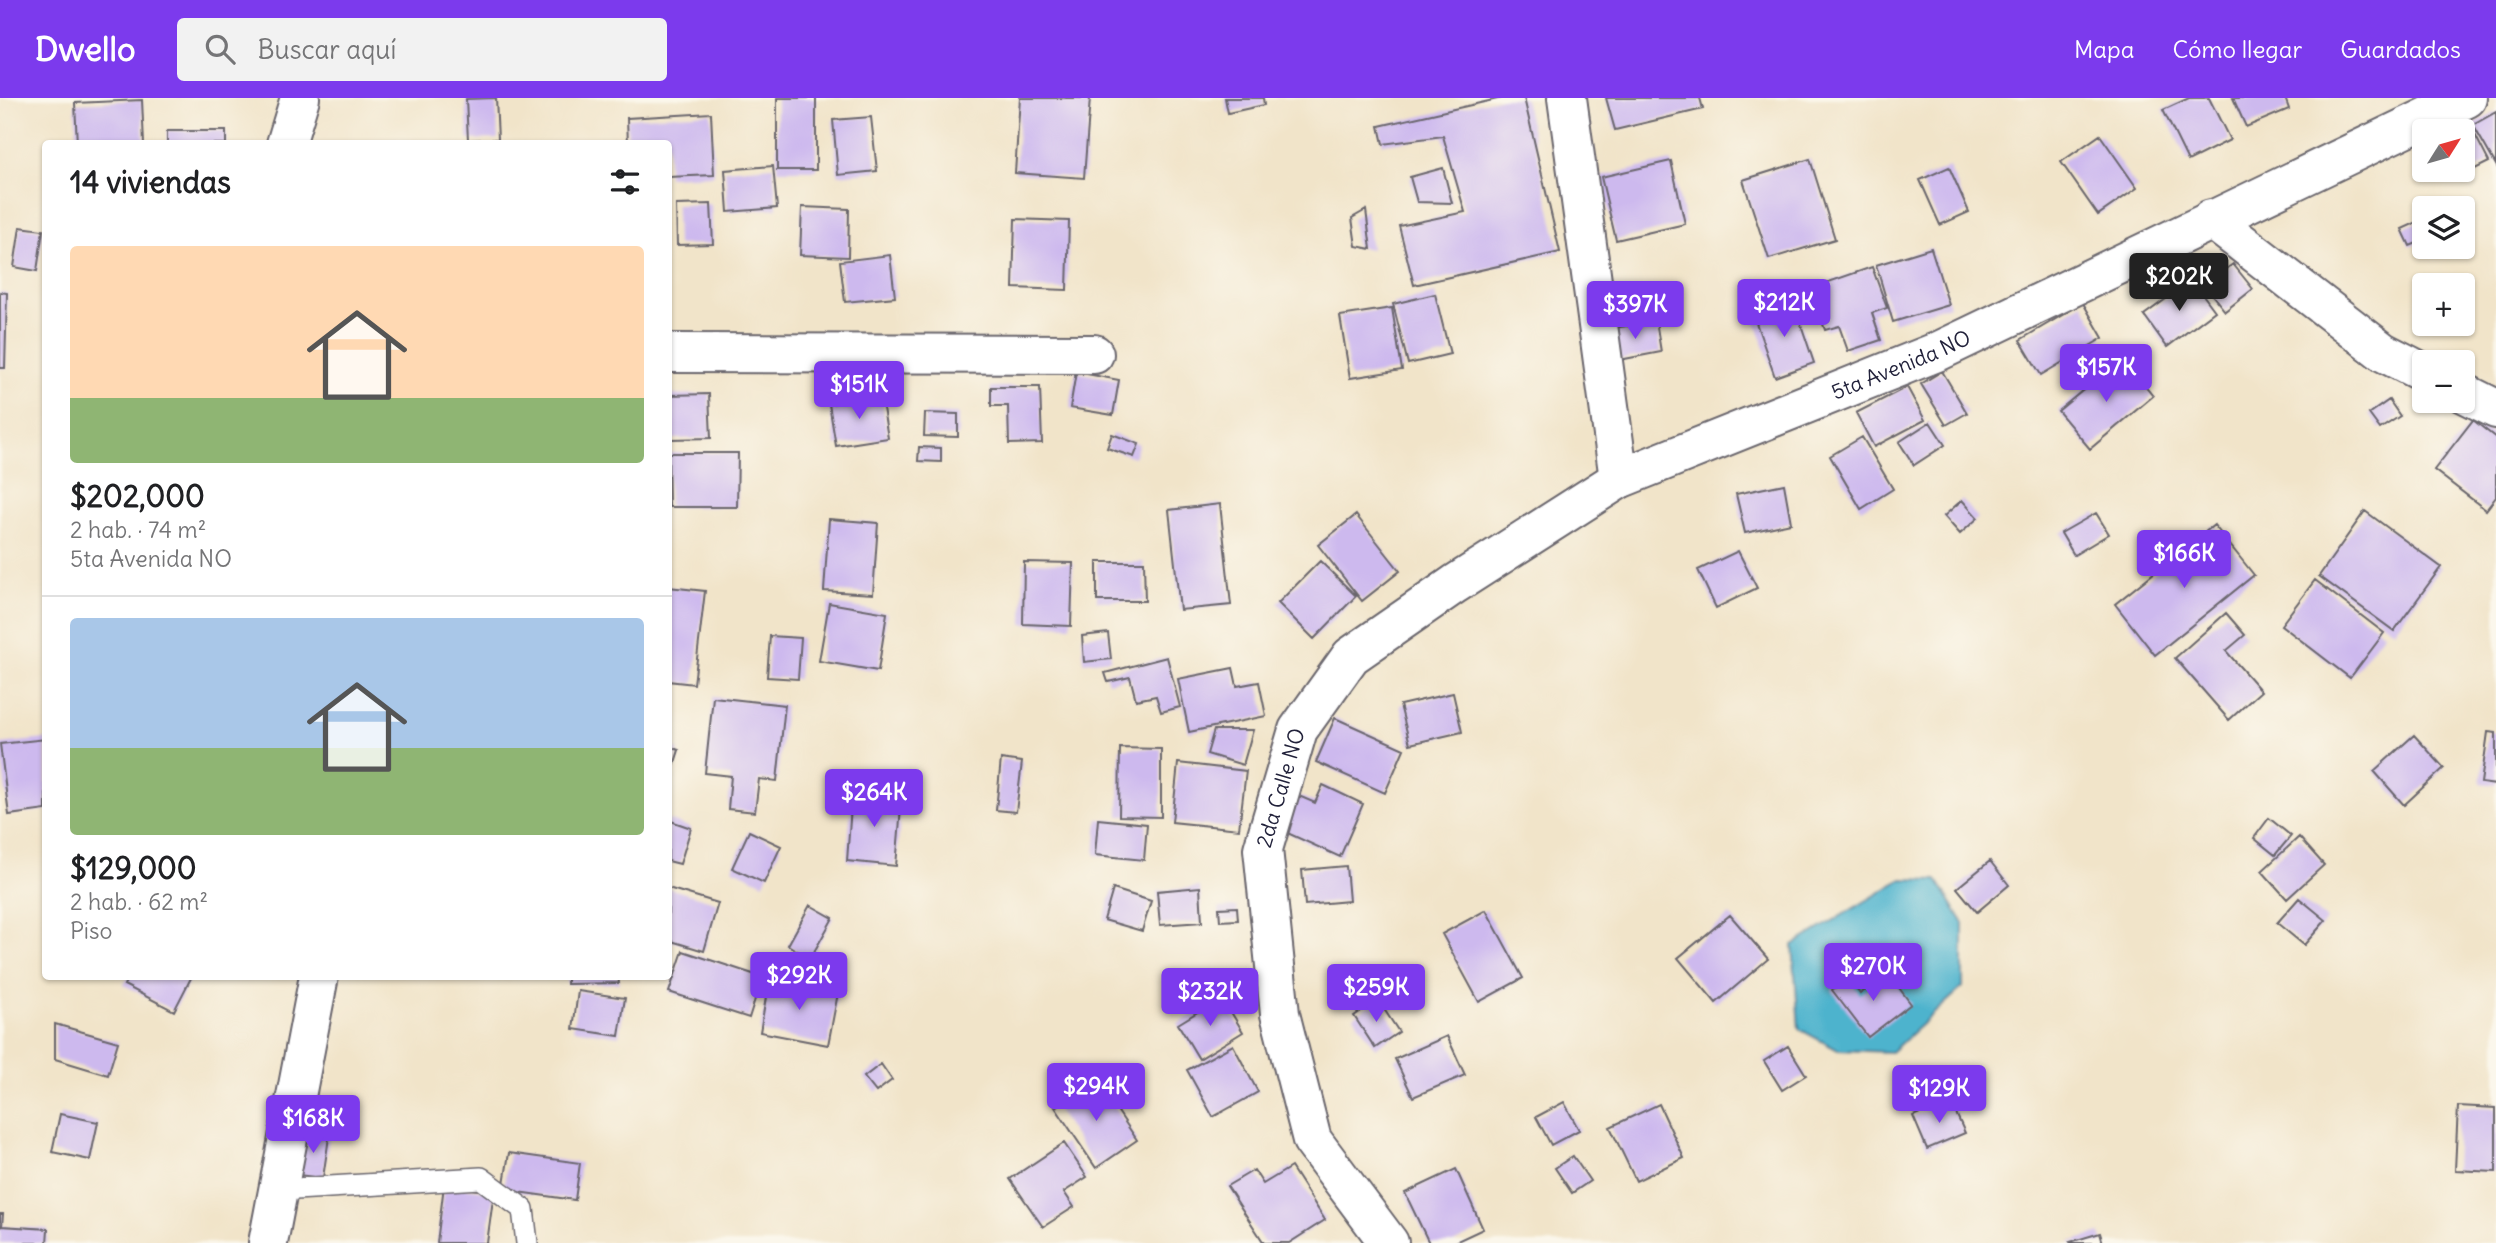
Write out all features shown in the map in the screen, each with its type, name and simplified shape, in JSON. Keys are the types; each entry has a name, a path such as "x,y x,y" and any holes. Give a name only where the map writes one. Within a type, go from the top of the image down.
{"street":[{"path":"287,140 300,98"},
{"path":"1567,98 1619,479"},
{"name":"5ta Avenida NO","path":"1351,656 1455,584 1619,479 1939,351 2467,98"},
{"path":"2211,219 2383,352 2412,367"},
{"path":"672,353 1094,354"},
{"path":"2475,398 2496,409"},
{"name":"2da Calle NO","path":"1351,656 1298,730 1263,849 1280,1014 1312,1140 1389,1243"},
{"path":"268,1243 318,980"}],"lane":[{"path":"279,1190 481,1178 523,1209 527,1243"}],"water":[{"path":"1902,879 1937,880 1963,922 1963,987 1891,1052 1838,1050 1799,1029 1793,945"}],"building":[{"path":"496,98 498,139 468,140 466,99"},
{"path":"777,98 816,98 816,170 777,170"},
{"path":"1020,98 1090,98 1084,178 1015,173"},
{"path":"1225,98 1263,98 1264,105 1228,113"},
{"path":"1502,98 1524,98 1560,252 1414,285 1399,226 1465,212 1443,136 1383,144 1379,126"},
{"path":"1606,98 1700,98 1703,109 1615,130"},
{"path":"2189,98 2209,98 2230,140 2188,161 2163,110"},
{"path":"2233,98 2285,98 2289,109 2246,127"},
{"path":"142,100 144,140 77,140 75,103"},
{"path":"2496,112 2496,165 2475,128 2475,124"},
{"path":"711,113 714,175 672,177 672,140 628,140 627,118"},
{"path":"871,117 877,171 838,175 833,120"},
{"path":"167,131 226,131 226,140 167,140"},
{"path":"2100,135 2137,188 2098,215 2061,162"},
{"path":"2475,135 2489,162 2475,169"},
{"path":"1810,159 1835,239 1769,259 1743,180"},
{"path":"1671,161 1685,224 1616,240 1601,177"},
{"path":"773,166 777,208 728,212 725,170"},
{"path":"1949,167 1969,212 1940,225 1920,180"},
{"path":"1443,168 1452,203 1417,202 1410,177"},
{"path":"711,204 713,244 677,245 676,205"},
{"path":"802,207 849,209 848,257 800,255"},
{"path":"1366,210 1371,249 1356,246 1352,218"},
{"path":"1015,219 1069,221 1067,290 1013,288"},
{"path":"2412,224 2412,245 2410,246 2402,229"},
{"path":"20,227 42,230 37,271 14,267"},
{"path":"1931,248 1949,305 1893,322 1876,265"},
{"path":"890,255 895,297 845,302 840,261"},
{"path":"2233,264 2253,289 2225,311 2205,286"},
{"path":"1872,267 1887,308 1872,313 1881,340 1848,351 1839,326 1825,330 1811,288"},
{"path":"2192,280 2215,311 2167,347 2144,315"},
{"path":"0,292 7,293 5,368 0,368"},
{"path":"1435,294 1450,354 1408,364 1393,304"},
{"path":"1793,301 1814,363 1775,377 1753,314"},
{"path":"2083,303 2103,338 2041,375 2020,340"},
{"path":"1392,308 1402,370 1350,378 1340,316"},
{"path":"1656,321 1661,352 1614,361 1608,329"},
{"path":"2122,358 2153,396 2090,449 2058,411"},
{"path":"1942,371 1967,413 1946,425 1921,384"},
{"path":"1076,372 1119,380 1113,415 1070,408"},
{"path":"991,387 1040,387 1042,443 1009,444 1008,406 991,406"},
{"path":"1907,387 1925,420 1874,447 1856,413"},
{"path":"709,394 711,438 672,439 672,395"},
{"path":"881,396 888,438 836,446 829,404"},
{"path":"2389,400 2400,416 2380,429 2369,414"},
{"path":"925,413 958,414 958,437 924,436"},
{"path":"2473,420 2496,438 2496,497 2486,510 2434,470"},
{"path":"1930,422 1945,445 1914,465 1899,442"},
{"path":"1112,434 1139,444 1134,457 1107,448"},
{"path":"1862,437 1893,489 1861,509 1830,456"},
{"path":"919,447 941,448 941,462 918,461"},
{"path":"672,453 738,453 737,507 672,507"},
{"path":"1784,484 1791,523 1745,533 1736,494"},
{"path":"1962,500 1978,518 1960,534 1944,516"},
{"path":"1220,504 1231,605 1180,610 1169,510"},
{"path":"2365,511 2441,567 2394,631 2319,576"},
{"path":"2096,513 2109,534 2074,555 2061,533"},
{"path":"1356,515 1400,571 1362,601 1318,545"},
{"path":"829,519 878,523 873,594 824,591"},
{"path":"2214,525 2254,575 2155,655 2115,604"},
{"path":"1738,551 1757,588 1716,608 1698,570"},
{"path":"1320,561 1356,596 1314,639 1278,603"},
{"path":"1024,562 1073,563 1071,626 1023,624"},
{"path":"1097,562 1144,562 1145,601 1097,601"},
{"path":"2315,580 2384,633 2350,678 2281,625"},
{"path":"672,587 705,591 694,684 672,681"},
{"path":"829,603 887,613 878,671 819,661"},
{"path":"2226,613 2245,635 2226,651 2261,691 2229,720 2175,658"},
{"path":"1108,633 1111,659 1084,662 1082,636"},
{"path":"770,636 801,638 798,679 767,677"},
{"path":"1167,657 1180,707 1161,712 1156,696 1136,700 1130,677 1108,682 1105,673"},
{"path":"1233,668 1237,686 1259,682 1266,716 1189,732 1178,679"},
{"path":"1453,693 1462,732 1410,744 1400,705"},
{"path":"713,697 785,705 777,781 759,779 755,812 728,809 731,776 705,773"},
{"path":"1335,718 1404,749 1385,793 1316,762"},
{"path":"1214,730 1253,730 1243,765 1207,754"},
{"path":"2488,732 2496,733 2496,785 2481,783"},
{"path":"2414,735 2444,768 2404,805 2374,771"},
{"path":"42,739 42,811 9,815 0,744"},
{"path":"672,747 679,750 672,772"},
{"path":"1120,748 1161,749 1161,817 1119,816"},
{"path":"1001,759 1022,762 1016,812 996,810"},
{"path":"1178,763 1246,771 1239,829 1172,822"},
{"path":"1323,785 1363,804 1340,857 1283,831 1299,796 1315,803"},
{"path":"852,792 902,796 896,866 847,861"},
{"path":"2269,818 2291,836 2275,855 2254,838"},
{"path":"1098,819 1147,824 1144,860 1095,855"},
{"path":"672,821 691,828 680,864 672,862"},
{"path":"749,831 781,846 764,883 732,868"},
{"path":"2299,837 2324,865 2287,899 2262,871"},
{"path":"1990,861 2009,885 1977,912 1957,888"},
{"path":"1346,866 1349,901 1305,905 1302,870"},
{"path":"1200,887 1202,922 1160,925 1157,891"},
{"path":"672,889 718,903 704,951 672,941"},
{"path":"1113,889 1151,901 1142,931 1104,920"},
{"path":"2299,898 2326,920 2304,945 2277,923"},
{"path":"810,905 833,918 810,959 788,945"},
{"path":"1237,907 1238,920 1220,921 1219,908"},
{"path":"1486,910 1523,978 1479,1002 1442,934"},
{"path":"1730,915 1768,959 1716,1003 1678,958"},
{"path":"683,951 762,977 749,1018 669,992"},
{"path":"1888,973 1911,1004 1868,1037 1832,990 1848,978 1860,994"},
{"path":"127,980 190,980 174,1011 124,985"},
{"path":"567,980 619,980 619,983 567,984"},
{"path":"769,980 838,993 828,1045 760,1032"},
{"path":"578,991 625,998 619,1036 573,1029"},
{"path":"1222,997 1243,1032 1199,1059 1178,1024"},
{"path":"1378,1000 1399,1032 1375,1048 1354,1016"},
{"path":"55,1024 118,1042 108,1075 55,1059"},
{"path":"1447,1036 1465,1075 1413,1097 1395,1059"},
{"path":"1233,1045 1258,1092 1213,1117 1187,1070"},
{"path":"1788,1046 1806,1075 1782,1090 1764,1061"},
{"path":"881,1064 892,1080 876,1092 864,1077"},
{"path":"1096,1079 1137,1140 1096,1168 1055,1107"},
{"path":"1950,1100 1965,1133 1927,1149 1913,1116"},
{"path":"1564,1102 1579,1130 1551,1145 1536,1117"},
{"path":"1659,1104 1684,1158 1636,1181 1610,1127"},
{"path":"2458,1106 2496,1108 2496,1172 2455,1170"},
{"path":"60,1114 98,1122 90,1160 52,1152"},
{"path":"304,1132 329,1137 323,1178 298,1175"},
{"path":"1064,1143 1087,1177 1064,1192 1074,1207 1043,1227 1010,1179"},
{"path":"509,1153 580,1163 575,1200 503,1190"},
{"path":"1573,1156 1590,1181 1572,1193 1555,1168"},
{"path":"1291,1167 1325,1220 1289,1243 1264,1243 1227,1186 1254,1170 1263,1184"},
{"path":"1456,1169 1483,1229 1453,1243 1429,1243 1405,1193"},
{"path":"444,1185 494,1192 487,1243 437,1243"},
{"path":"0,1214 3,1214 2,1226 48,1229 47,1243 0,1243"},
{"path":"2100,1233 2103,1243 2070,1242"}]}
